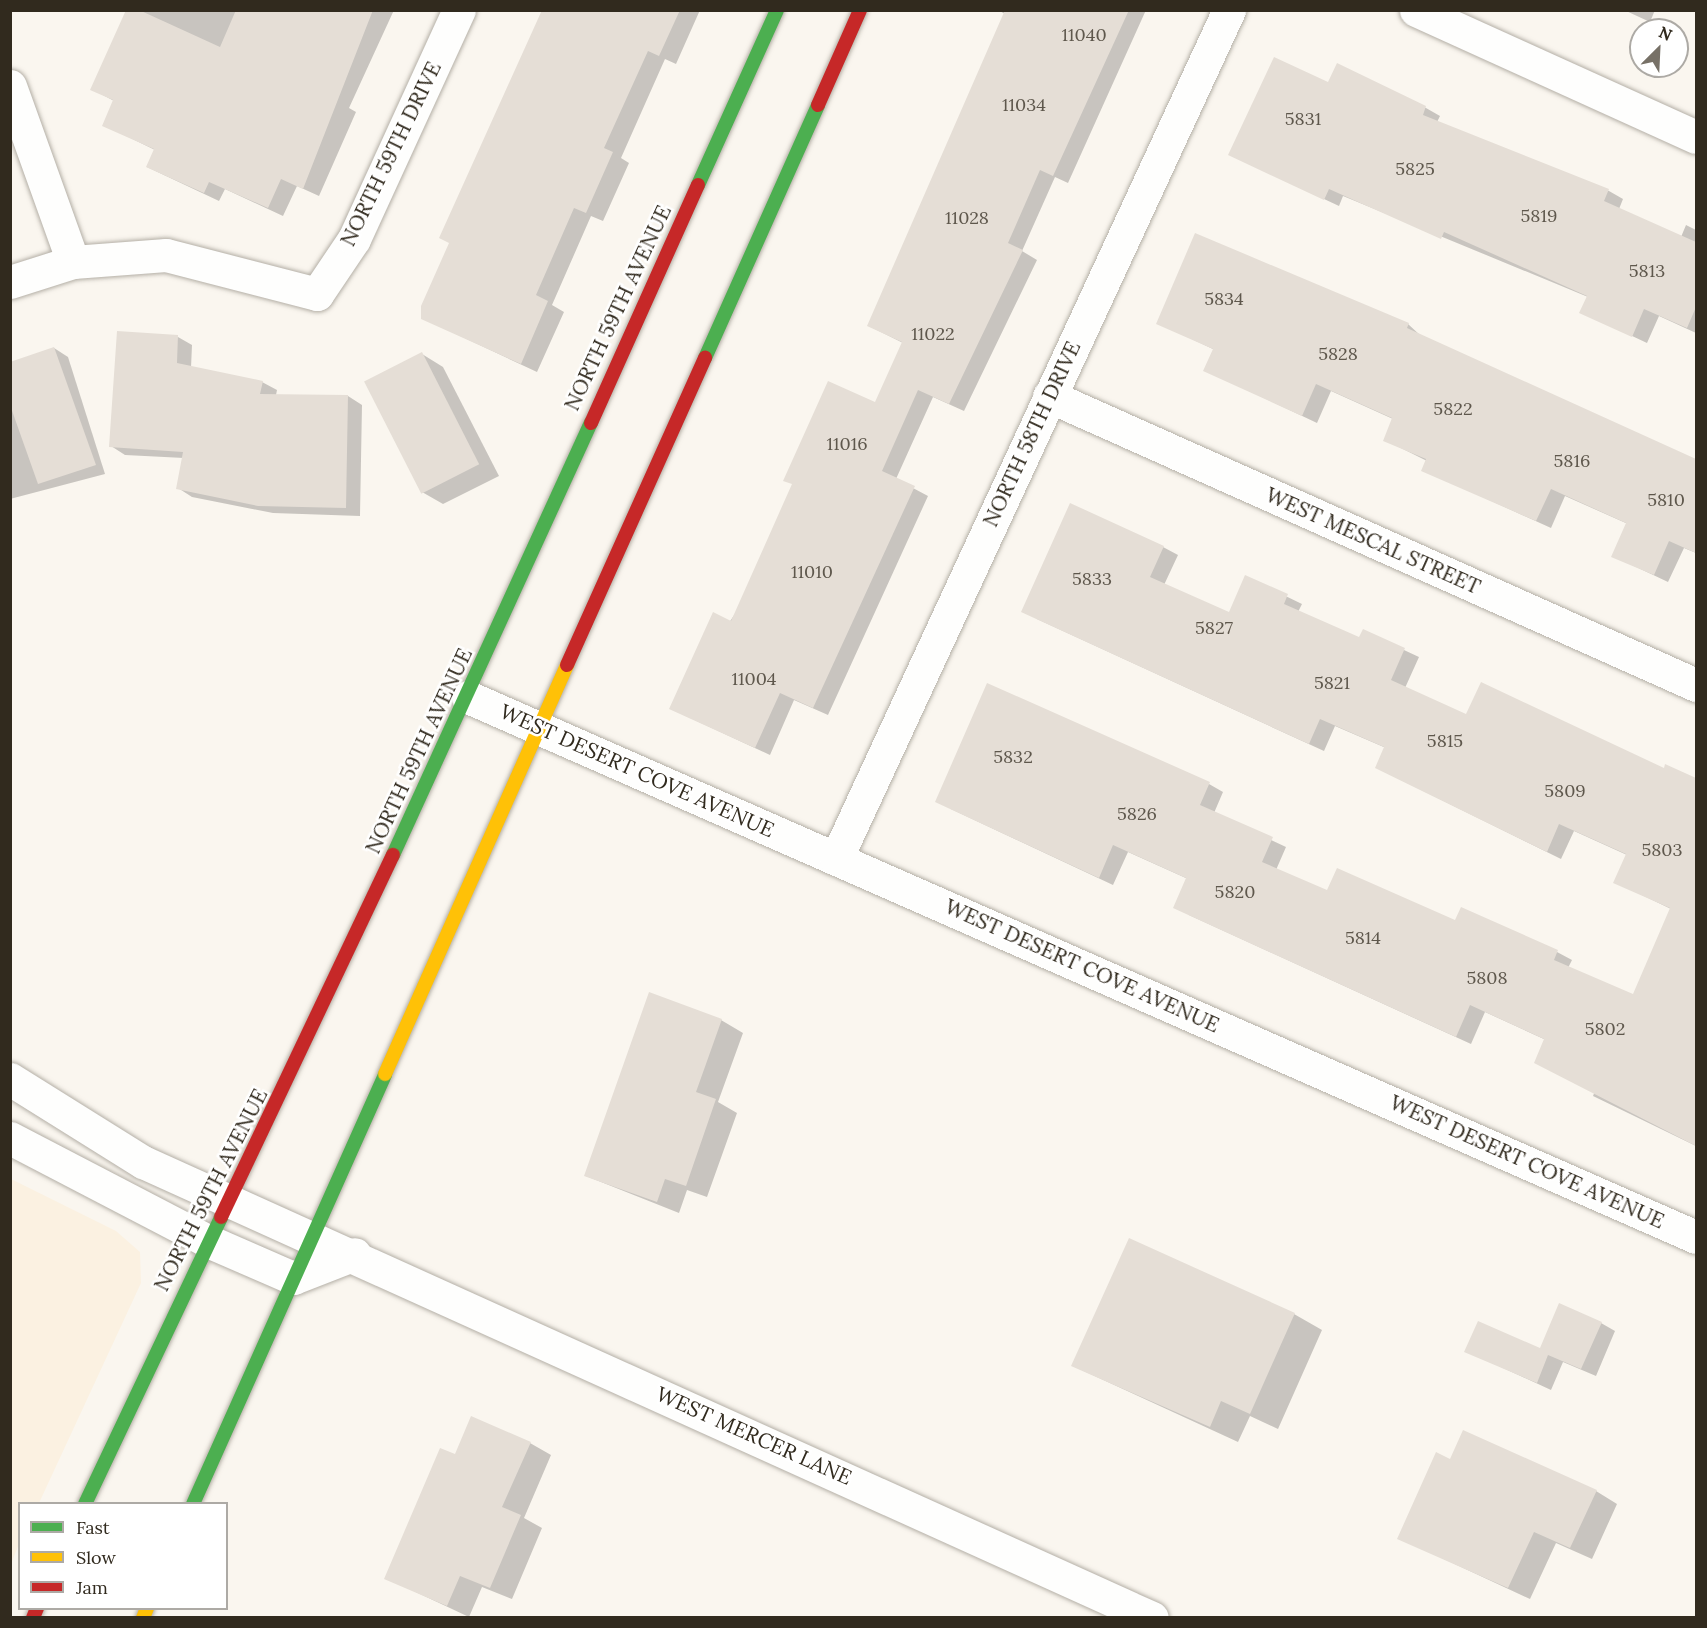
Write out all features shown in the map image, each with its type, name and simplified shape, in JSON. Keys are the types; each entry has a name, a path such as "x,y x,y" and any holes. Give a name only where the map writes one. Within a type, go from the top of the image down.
{"main road":[{"name":"NORTH 59TH AVENUE","path":"86,1502 208,1241 231,1198 468,697 777,10"},
{"path":"194,1502 536,726 861,10"}],"street":[{"name":"NORTH 59TH DRIVE","path":"73,262 166,255 317,294 354,239 459,10"},
{"name":"NORTH 58TH DRIVE","path":"836,859 1229,10"},
{"path":"1416,10 1696,138"},
{"path":"10,86 73,262 10,282"},
{"name":"WEST MESCAL STREET","path":"1049,396 1696,685"},
{"name":"WEST DESERT COVE AVENUE","path":"468,697 1696,1237"},
{"name":"WEST MERCER LANE","path":"10,1079 134,1157 313,1235 1152,1617"},
{"path":"10,1138 208,1241 293,1278 355,1254"}],"shaded area":[{"path":"11,1179 116,1231 140,1252 141,1283 39,1502 18,1502 18,1546 11,1564"}],"building":[{"path":"126,10 139,10 220,47 236,10 373,10 303,189 281,179 268,208 209,182 204,193 146,167 154,149 102,126 113,100 90,90"},
{"path":"542,10 680,10 659,56 648,51 604,148 613,152 586,213 574,208 536,295 548,301 521,364 421,319 421,306 449,243 439,238"},
{"path":"1005,10 1129,10 1053,176 1040,170 1008,243 1023,250 949,404 918,390 882,471 915,486 813,708 780,693 755,748 669,709 713,612 731,621 792,484 783,481 828,381 875,402 902,342 867,326"},
{"path":"1274,57 1328,82 1337,63 1426,106 1423,115 1609,189 1604,201 1696,242 1696,307 1687,328 1644,309 1632,337 1579,313 1587,296 1444,232 1441,239 1329,189 1324,200 1228,155"},
{"path":"1195,233 1409,323 1407,328 1696,459 1696,553 1669,541 1654,575 1611,557 1626,523 1551,489 1536,521 1421,471 1426,459 1383,441 1392,418 1316,384 1302,416 1203,371 1213,349 1156,324"},
{"path":"117,331 178,335 177,363 263,381 260,394 348,395 346,508 258,506 176,489 183,452 109,447"},
{"path":"54,347 96,465 38,484 10,405 10,362"},
{"path":"422,352 479,464 421,494 364,382"},
{"path":"1070,503 1164,546 1150,577 1229,612 1245,575 1288,594 1284,604 1359,637 1363,629 1405,648 1391,680 1466,714 1481,682 1664,768 1665,764 1696,778 1696,1146 1534,1063 1544,1039 1470,1005 1456,1037 1173,908 1186,878 1113,845 1099,878 935,802 987,683 1210,782 1200,805 1273,837 1262,862 1327,890 1337,868 1455,920 1461,907 1558,950 1554,960 1633,994 1670,908 1613,883 1626,854 1559,824 1547,852 1375,768 1384,747 1320,719 1309,744 1021,612"},
{"path":"649,992 722,1019 696,1092 716,1099 686,1186 665,1179 657,1202 584,1176"},
{"path":"1129,1238 1295,1313 1250,1414 1221,1401 1210,1427 1071,1366"},
{"path":"1559,1303 1602,1322 1581,1369 1548,1355 1537,1383 1464,1352 1478,1321 1540,1348"},
{"path":"471,1416 531,1442 502,1507 521,1515 490,1588 460,1576 447,1606 384,1579 440,1448 455,1454"},
{"path":"1463,1430 1597,1490 1570,1548 1534,1532 1508,1588 1397,1539 1436,1452 1450,1459"}],"traffic: fast":[{"path":"698,185 777,10"},
{"path":"705,358 818,105"},
{"path":"393,855 591,423"},
{"path":"194,1502 385,1074"},
{"path":"86,1502 221,1217"}],"traffic: slow":[{"path":"385,1074 567,665"},
{"path":"143,1618 146,1610"}],"traffic: jam":[{"path":"818,105 860,10"},
{"path":"591,423 698,185"},
{"path":"567,665 705,358"},
{"path":"221,1217 393,855"},
{"path":"33,1618 36,1610"}]}
